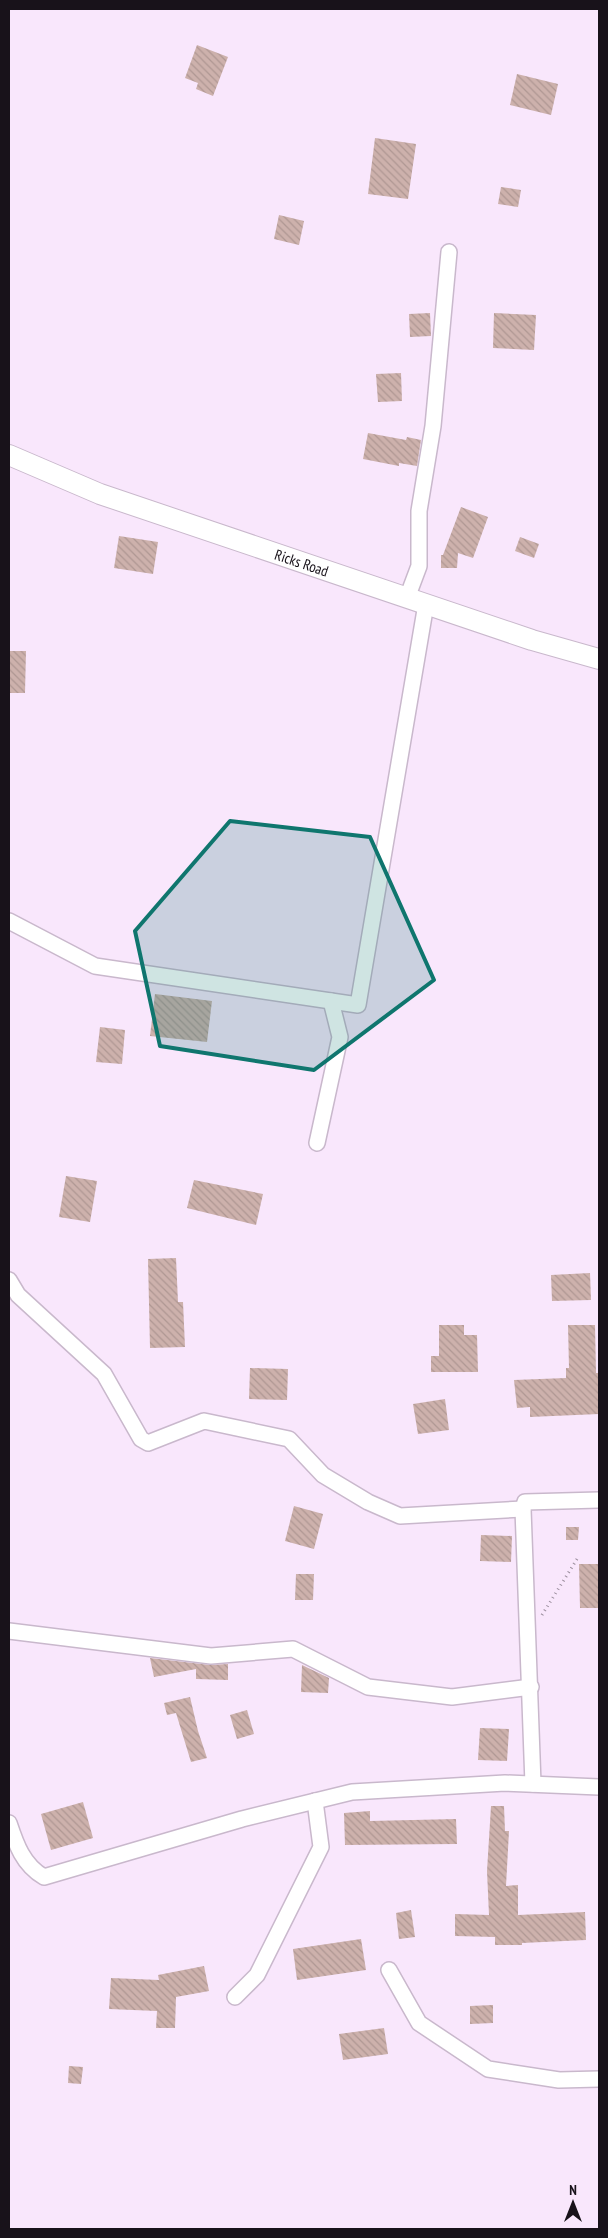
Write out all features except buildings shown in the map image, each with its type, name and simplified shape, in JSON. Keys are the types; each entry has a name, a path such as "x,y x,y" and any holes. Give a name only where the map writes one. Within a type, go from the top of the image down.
{"street":[{"path":"406,598 419,566 419,511 433,426 449,252"},
{"name":"Ricks Road","path":"9,455 100,494 532,640 599,659"},
{"path":"9,921 96,966 358,1005 426,604"},
{"path":"317,1142 340,1038 332,1001"},
{"path":"9,1280 18,1296 104,1374 141,1439 148,1443 204,1420 289,1439 323,1475 368,1502 400,1516 523,1509"},
{"path":"533,1784 523,1509 525,1502 599,1500"},
{"path":"9,1631 211,1656 293,1649 368,1687 452,1697 530,1687"},
{"path":"9,1823 28,1866 44,1877 242,1819 352,1792 505,1783 599,1787"},
{"path":"235,1997 257,1975 322,1847 315,1801"},
{"path":"389,1970 419,2023 488,2069 559,2080 599,2079"}],"path":[{"path":"529,1637 577,1559"}],"highlighted area":[{"path":"230,821 370,837 434,980 314,1070 160,1046 135,931"}]}
